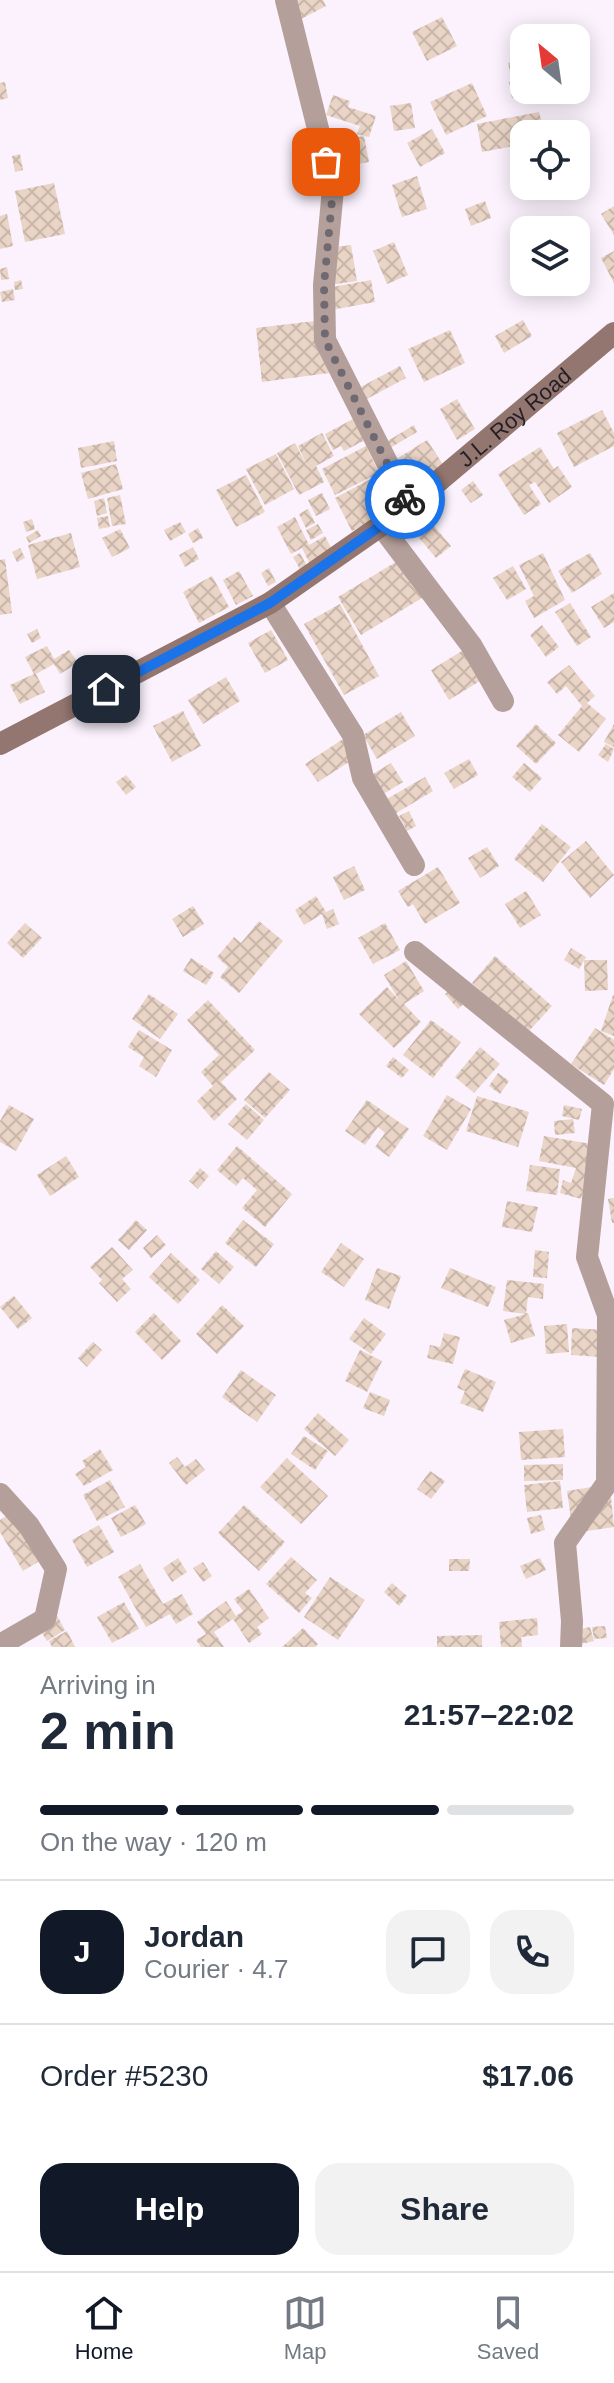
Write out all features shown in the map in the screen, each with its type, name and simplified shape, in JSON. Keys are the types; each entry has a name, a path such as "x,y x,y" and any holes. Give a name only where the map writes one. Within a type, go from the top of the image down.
{"main road":[{"name":"J.L. Roy Road","path":"0,744 270,603 409,506 614,333"}],"street":[{"path":"286,0 333,189 324,285 325,340 409,506"},
{"path":"382,527 471,645 503,701"},
{"path":"270,603 353,735 363,778 414,865"},
{"path":"415,952 603,1104 587,1257 608,1315 607,1483 565,1543 572,1621 571,1647"},
{"path":"0,1494 29,1526 56,1569 45,1619 0,1645"}],"building":[{"path":"297,0 323,0 326,6 301,19"},
{"path":"442,17 457,46 427,61 412,32"},
{"path":"5,82 8,98 0,100 0,83"},
{"path":"472,83 487,116 446,135 430,102"},
{"path":"333,95 350,101 348,107 376,116 369,137 357,134 360,126 326,115"},
{"path":"411,103 415,128 394,131 390,106"},
{"path":"539,112 541,120 510,120 510,147 482,152 477,124"},
{"path":"432,129 445,153 420,167 407,143"},
{"path":"364,136 369,162 341,167 337,141"},
{"path":"20,154 23,170 15,172 12,156"},
{"path":"417,176 427,209 402,217 392,185"},
{"path":"54,183 65,234 25,242 15,191"},
{"path":"485,201 491,218 471,226 465,209"},
{"path":"614,206 614,235 601,214"},
{"path":"7,214 13,246 0,249 0,216"},
{"path":"394,242 408,275 387,284 373,251"},
{"path":"351,245 357,281 329,285 324,249"},
{"path":"614,251 614,283 601,258"},
{"path":"7,267 9,279 1,280 0,269"},
{"path":"21,280 23,289 15,290 14,282"},
{"path":"371,280 375,302 331,310 327,288"},
{"path":"13,289 15,300 2,302 0,292"},
{"path":"323,320 329,373 262,382 256,328"},
{"path":"523,320 532,336 504,353 495,336"},
{"path":"450,330 465,363 424,382 408,349"},
{"path":"400,366 406,378 363,401 357,389"},
{"path":"457,399 475,429 457,440 440,409"},
{"path":"602,410 614,433 614,446 574,467 557,433"},
{"path":"353,419 365,440 344,451 341,446 333,450 325,434"},
{"path":"414,425 417,432 390,448 386,442"},
{"path":"322,433 334,456 316,466 324,482 299,495 277,453 295,443 309,470 298,446"},
{"path":"427,440 446,469 415,490 395,460"},
{"path":"114,441 117,461 81,468 78,448"},
{"path":"366,446 379,473 335,495 322,469"},
{"path":"540,447 554,469 558,466 572,487 549,503 535,482 529,485 541,504 524,515 498,474"},
{"path":"276,454 294,489 265,505 246,469"},
{"path":"116,464 123,489 88,499 81,473"},
{"path":"380,474 397,508 352,531 335,498"},
{"path":"246,475 265,512 236,527 216,490"},
{"path":"473,481 483,495 471,503 461,490"},
{"path":"322,493 330,509 316,516 308,500"},
{"path":"120,495 126,524 112,526 107,498"},
{"path":"104,498 107,513 97,516 94,501"},
{"path":"308,509 315,523 306,528 299,514"},
{"path":"424,514 451,546 436,558 409,526"},
{"path":"108,516 110,527 99,529 97,518"},
{"path":"295,517 309,545 325,536 333,552 310,564 302,548 291,554 277,527"},
{"path":"32,519 35,529 26,532 23,522"},
{"path":"180,522 186,532 170,541 164,530"},
{"path":"318,524 323,533 311,540 306,530"},
{"path":"198,528 203,538 193,543 188,534"},
{"path":"120,529 130,548 112,557 102,538"},
{"path":"38,530 41,536 29,543 26,537"},
{"path":"71,533 80,567 37,579 28,545"},
{"path":"193,547 199,559 185,567 179,555"},
{"path":"20,548 25,558 17,562 12,552"},
{"path":"300,553 308,568 301,571 293,557"},
{"path":"543,553 565,600 534,618 525,601 534,596 519,565"},
{"path":"590,553 602,574 572,593 558,571"},
{"path":"5,559 12,613 0,615 0,560"},
{"path":"399,560 422,598 361,635 338,597"},
{"path":"513,566 526,589 507,600 493,578"},
{"path":"269,568 276,582 268,586 261,573"},
{"path":"239,571 253,596 236,605 223,580"},
{"path":"212,576 229,607 199,623 183,592"},
{"path":"614,593 614,622 604,628 591,607"},
{"path":"570,603 591,637 577,646 555,612"},
{"path":"340,604 379,676 344,695 304,624"},
{"path":"542,625 559,647 546,657 530,635"},
{"path":"37,629 41,638 32,643 27,634"},
{"path":"271,630 288,660 265,673 248,643"},
{"path":"47,646 54,659 69,650 78,663 60,674 54,664 36,674 45,692 20,704 10,685 34,674 25,657"},
{"path":"470,646 488,676 449,700 431,670"},
{"path":"569,665 595,696 587,703 606,719 579,752 558,735 582,706 566,686 557,694 547,682"},
{"path":"226,677 240,701 203,724 188,700"},
{"path":"183,711 201,746 172,762 153,726"},
{"path":"401,712 415,736 377,759 363,735"},
{"path":"536,724 556,743 536,764 516,746"},
{"path":"614,724 614,747 604,742"},
{"path":"343,739 355,758 318,782 305,764"},
{"path":"606,744 614,749 608,762 598,755"},
{"path":"469,759 478,775 454,789 444,773"},
{"path":"391,763 403,782 380,796 368,777"},
{"path":"524,763 542,778 530,792 512,777"},
{"path":"126,775 136,787 126,795 116,782"},
{"path":"425,777 433,791 393,815 385,800"},
{"path":"409,811 416,826 407,831 399,816"},
{"path":"542,824 571,847 543,882 514,859"},
{"path":"586,841 614,875 590,898 561,862"},
{"path":"487,847 499,866 480,878 468,858"},
{"path":"354,866 365,890 344,900 333,877"},
{"path":"438,867 460,903 425,924 413,904 408,907 398,891"},
{"path":"526,891 541,915 520,928 505,904"},
{"path":"316,896 326,912 333,909 339,924 327,929 322,914 304,925 295,910"},
{"path":"193,906 204,924 183,937 172,919"},
{"path":"259,921 283,941 239,993 220,977 228,967 217,957 234,937 241,943"},
{"path":"25,923 42,938 23,958 7,943"},
{"path":"385,923 400,950 373,964 358,938"},
{"path":"571,948 586,957 579,969 564,960"},
{"path":"495,956 552,1006 528,1032 472,983"},
{"path":"191,958 214,973 206,985 183,971"},
{"path":"584,960 607,960 608,990 585,991"},
{"path":"406,961 424,991 404,1004 421,1022 394,1048 359,1014 387,987 399,1000 384,975"},
{"path":"453,987 467,1001 458,1009 445,994"},
{"path":"149,994 178,1014 160,1039 132,1019"},
{"path":"614,995 614,1036 601,1031"},
{"path":"208,1000 255,1050 221,1082 237,1099 214,1121 197,1101 213,1086 201,1072 219,1055 187,1020"},
{"path":"431,1020 461,1042 433,1078 403,1055"},
{"path":"595,1028 614,1040 614,1069 604,1085 571,1064"},
{"path":"139,1030 172,1050 156,1077 139,1066 144,1057 128,1047"},
{"path":"480,1047 500,1064 474,1093 455,1077"},
{"path":"393,1057 409,1070 402,1078 386,1066"},
{"path":"269,1072 290,1090 265,1118 244,1100"},
{"path":"498,1073 509,1081 500,1094 489,1086"},
{"path":"447,1095 471,1109 447,1150 423,1136"},
{"path":"477,1096 529,1112 518,1147 466,1131"},
{"path":"367,1100 409,1129 389,1157 375,1147 385,1133 378,1127 365,1145 345,1131"},
{"path":"246,1104 264,1120 247,1140 228,1124"},
{"path":"9,1105 34,1119 16,1151 0,1142 0,1121"},
{"path":"564,1105 582,1109 579,1120 562,1116"},
{"path":"573,1119 575,1133 555,1135 554,1121"},
{"path":"544,1136 597,1145 581,1199 560,1193 563,1180 571,1183 576,1168 539,1161"},
{"path":"237,1146 292,1194 265,1227 242,1208 257,1190 243,1178 236,1186 217,1170"},
{"path":"66,1156 79,1177 50,1196 37,1175"},
{"path":"530,1165 560,1169 557,1195 526,1191"},
{"path":"200,1168 209,1176 198,1189 189,1181"},
{"path":"614,1198 614,1223 612,1223 608,1199"},
{"path":"507,1201 538,1207 532,1232 502,1227"},
{"path":"136,1220 147,1230 129,1250 118,1240"},
{"path":"243,1220 274,1244 256,1267 225,1243"},
{"path":"157,1235 166,1245 151,1258 143,1248"},
{"path":"341,1243 364,1259 344,1287 321,1272"},
{"path":"112,1247 133,1270 122,1279 131,1289 117,1302 99,1283 102,1280 90,1267"},
{"path":"535,1250 549,1252 547,1278 533,1277"},
{"path":"216,1251 234,1267 219,1284 201,1269"},
{"path":"171,1253 200,1280 178,1304 149,1277"},
{"path":"377,1268 401,1276 389,1309 365,1300"},
{"path":"450,1268 496,1287 488,1307 441,1288"},
{"path":"507,1280 544,1284 543,1299 528,1297 526,1314 503,1311"},
{"path":"14,1296 32,1318 18,1329 0,1307"},
{"path":"222,1305 244,1326 217,1354 196,1334"},
{"path":"154,1313 181,1341 162,1360 135,1332"},
{"path":"528,1313 535,1336 511,1343 504,1320"},
{"path":"364,1318 386,1334 371,1354 349,1339"},
{"path":"567,1324 569,1352 546,1354 544,1326"},
{"path":"572,1328 603,1330 601,1357 571,1355"},
{"path":"444,1333 460,1337 453,1364 427,1358 430,1345 440,1347"},
{"path":"93,1342 102,1350 87,1367 78,1358"},
{"path":"360,1350 382,1361 367,1392 345,1381"},
{"path":"465,1369 496,1382 483,1412 460,1403 465,1391 457,1388"},
{"path":"241,1370 276,1395 257,1422 222,1397"},
{"path":"370,1392 390,1400 384,1416 363,1408"},
{"path":"318,1413 349,1440 335,1456 304,1429"},
{"path":"563,1429 565,1457 521,1460 519,1432"},
{"path":"304,1436 328,1451 315,1470 291,1454"},
{"path":"100,1449 113,1470 84,1486 75,1474 86,1467 82,1461"},
{"path":"177,1457 185,1467 196,1459 205,1470 186,1485 169,1463"},
{"path":"287,1458 328,1496 301,1524 260,1487"},
{"path":"563,1464 563,1480 524,1481 524,1465"},
{"path":"430,1471 445,1481 431,1499 417,1489"},
{"path":"110,1480 125,1507 97,1521 83,1495"},
{"path":"560,1481 563,1508 527,1512 524,1485"},
{"path":"604,1485 610,1487 614,1527 573,1533 567,1491"},
{"path":"135,1505 146,1524 121,1537 111,1518"},
{"path":"244,1505 285,1542 259,1571 218,1533"},
{"path":"12,1513 41,1560 23,1571 0,1532 0,1520"},
{"path":"541,1515 545,1530 531,1534 527,1518"},
{"path":"99,1525 114,1552 87,1567 72,1540"},
{"path":"291,1557 317,1580 305,1593 312,1598 299,1613 266,1584"},
{"path":"178,1558 187,1572 172,1582 163,1568"},
{"path":"540,1558 546,1570 526,1579 520,1566"},
{"path":"449,1559 470,1559 469,1571 449,1571"},
{"path":"203,1562 212,1576 203,1582 193,1568"},
{"path":"140,1564 163,1604 182,1594 193,1614 176,1624 170,1614 146,1627 118,1577"},
{"path":"330,1577 365,1600 338,1640 304,1617"},
{"path":"392,1583 407,1596 399,1606 384,1592"},
{"path":"249,1589 269,1618 257,1627 262,1634 249,1643 233,1619 214,1632 224,1647 201,1647 196,1640 206,1634 197,1622 226,1601 236,1616 243,1611 234,1599"},
{"path":"124,1602 139,1629 112,1643 97,1617"},
{"path":"55,1612 65,1630 47,1641 36,1623"},
{"path":"537,1618 538,1635 521,1637 522,1647 501,1647 499,1622"},
{"path":"605,1626 607,1638 594,1639 592,1627"},
{"path":"590,1627 594,1641 581,1644 577,1630"},
{"path":"303,1628 318,1644 315,1647 282,1647"},
{"path":"67,1631 75,1647 52,1647 49,1641"},
{"path":"482,1635 482,1647 437,1647 437,1636"}],"way so far":[{"path":"326,162 333,189 324,285 325,340 405,499"}],"route":[{"path":"106,689 270,603 382,527 409,506 405,499"}]}
